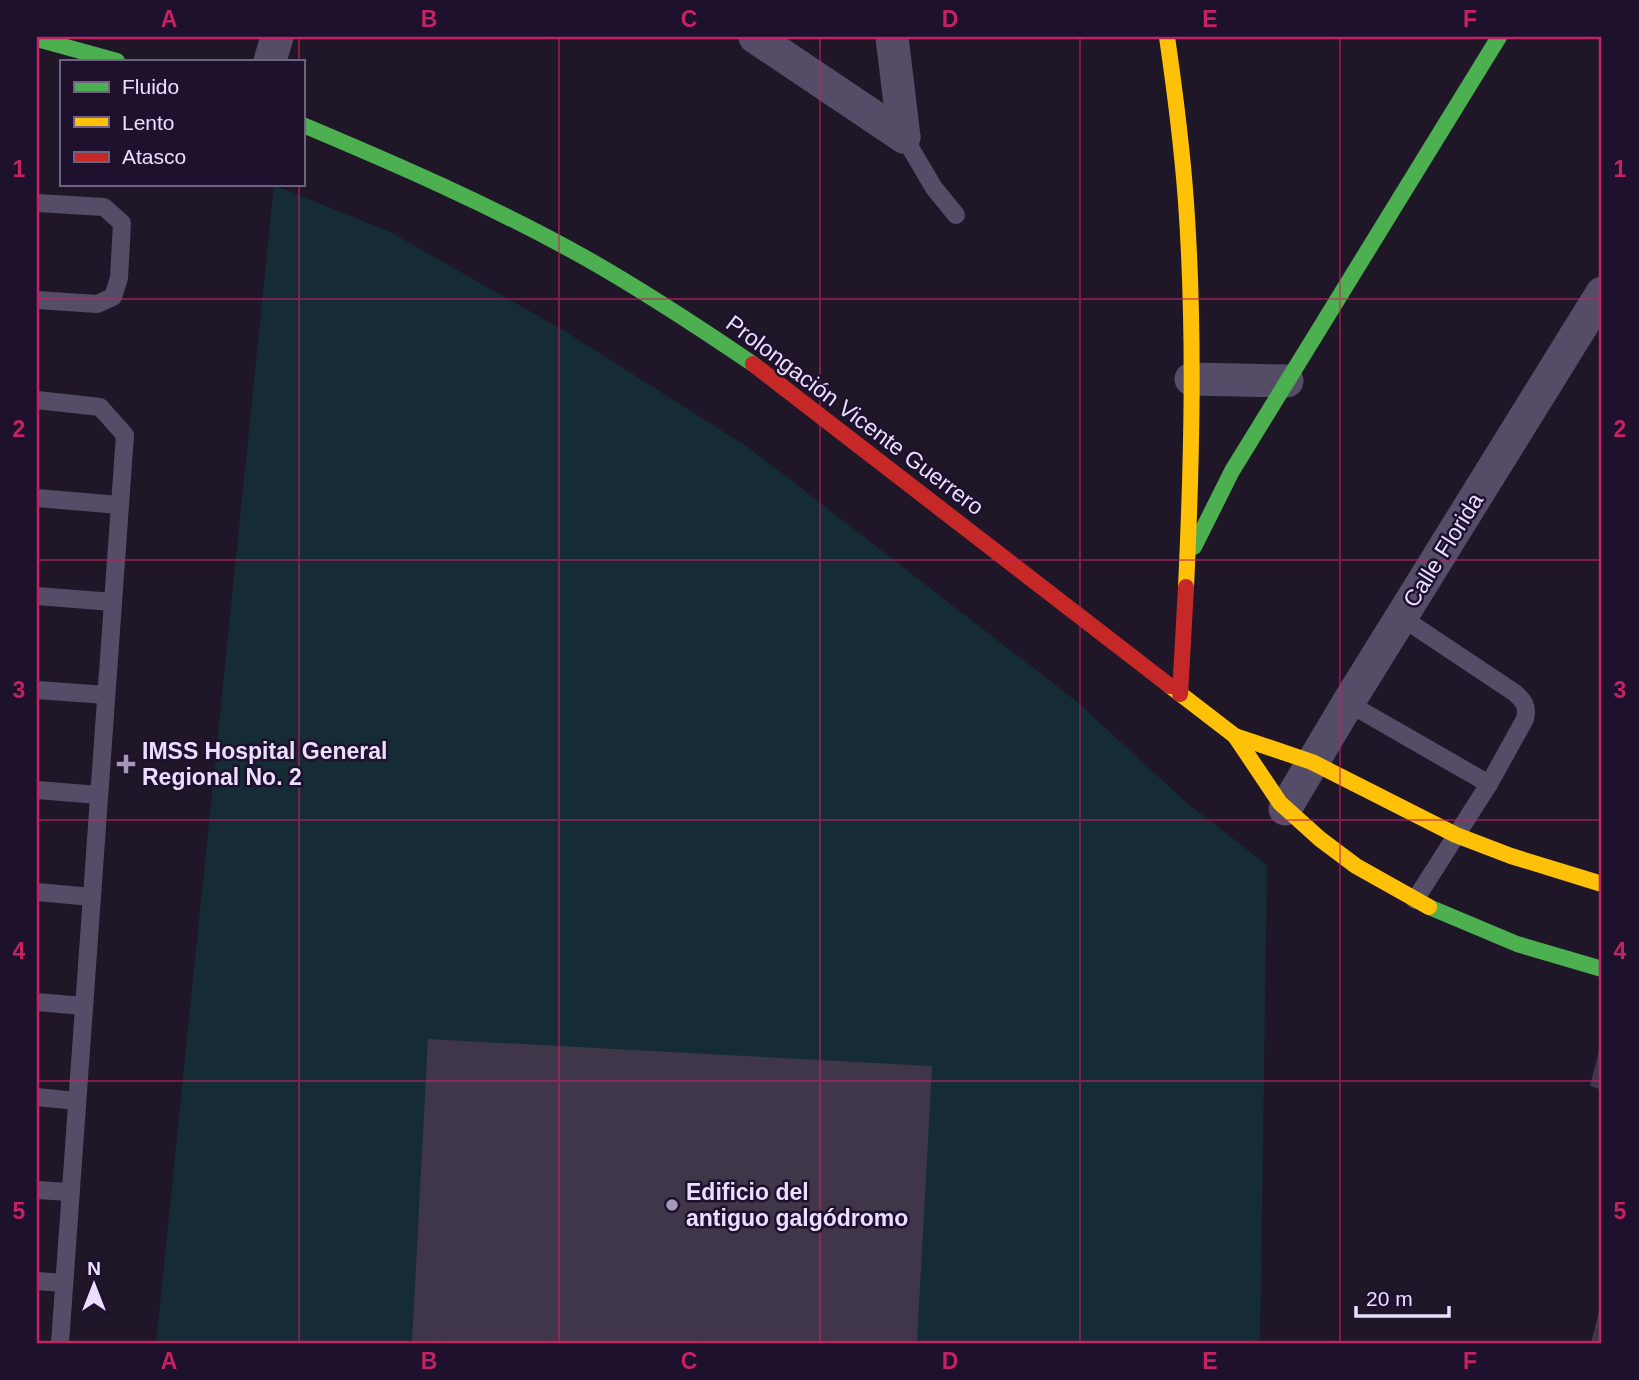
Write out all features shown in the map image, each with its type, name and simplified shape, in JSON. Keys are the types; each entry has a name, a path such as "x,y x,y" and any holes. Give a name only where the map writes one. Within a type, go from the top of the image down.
{"main road":[{"path":"1167,37 1188,198 1191,284 1189,558 1180,694"},
{"path":"1189,558 1232,471 1499,37"},
{"path":"37,39 113,60"},
{"name":"Prolongación Vicente Guerrero","path":"304,125 423,176 503,214 582,256 711,335 834,423 1235,736 1285,809 1344,858 1415,900 1497,937 1602,969"},
{"name":"Prolongación Vicente Guerrero","path":"1235,736 1312,762 1456,835 1511,856 1602,884"}],"street":[{"path":"270,60 277,37"},
{"path":"755,37 908,145"},
{"path":"892,37 908,145"},
{"name":"Calle Florida","path":"1285,809 1602,293"},
{"path":"1191,379 1287,381"}],"lane":[{"path":"908,145 934,188 956,215"},
{"path":"37,203 104,207 122,223 119,278 113,297 97,304 37,300"},
{"path":"37,400 100,407 125,435 60,1343"},
{"path":"37,498 119,505"},
{"path":"37,596 113,602"},
{"path":"1401,617 1515,692 1524,701 1527,710 1525,719 1489,784 1415,900"},
{"path":"37,690 106,695"},
{"path":"1348,703 1489,784"},
{"path":"37,790 99,795"},
{"path":"37,892 92,897"},
{"path":"37,1002 83,1006"},
{"path":"37,1097 77,1101"},
{"path":"37,1190 71,1192"},
{"path":"37,1281 64,1283"}],"shaded area":[{"path":"274,186 390,232 563,330 749,448 1076,701 1187,803 1267,865 1260,1343 156,1343"}],"building":[{"name":"Edificio del antiguo galgódromo","path":"428,1039 932,1066 917,1343 412,1343"},
{"path":"1600,1046 1602,1047 1602,1090 1590,1086"},
{"path":"1601,1303 1602,1343 1591,1343"}],"traffic: fast":[{"path":"1194,547 1232,471 1499,37"},
{"path":"37,39 113,60"},
{"path":"304,125 444,187 548,238 647,295 753,364"},
{"path":"1429,907 1517,944 1602,969"}],"traffic: slow":[{"path":"1167,37 1184,181 1191,298 1191,442 1186,587"},
{"path":"1170,686 1235,736 1280,803 1320,839 1356,866 1429,907"},
{"path":"1235,736 1312,762 1456,835 1511,856 1602,884"}],"traffic: jam":[{"path":"753,364 1170,686"},
{"path":"1180,694 1186,587"}],"place":[{"name":"IMSS Hospital General Regional No. 2","path":"126,764"},
{"name":"Edificio del antiguo galgódromo","path":"672,1205"}]}
